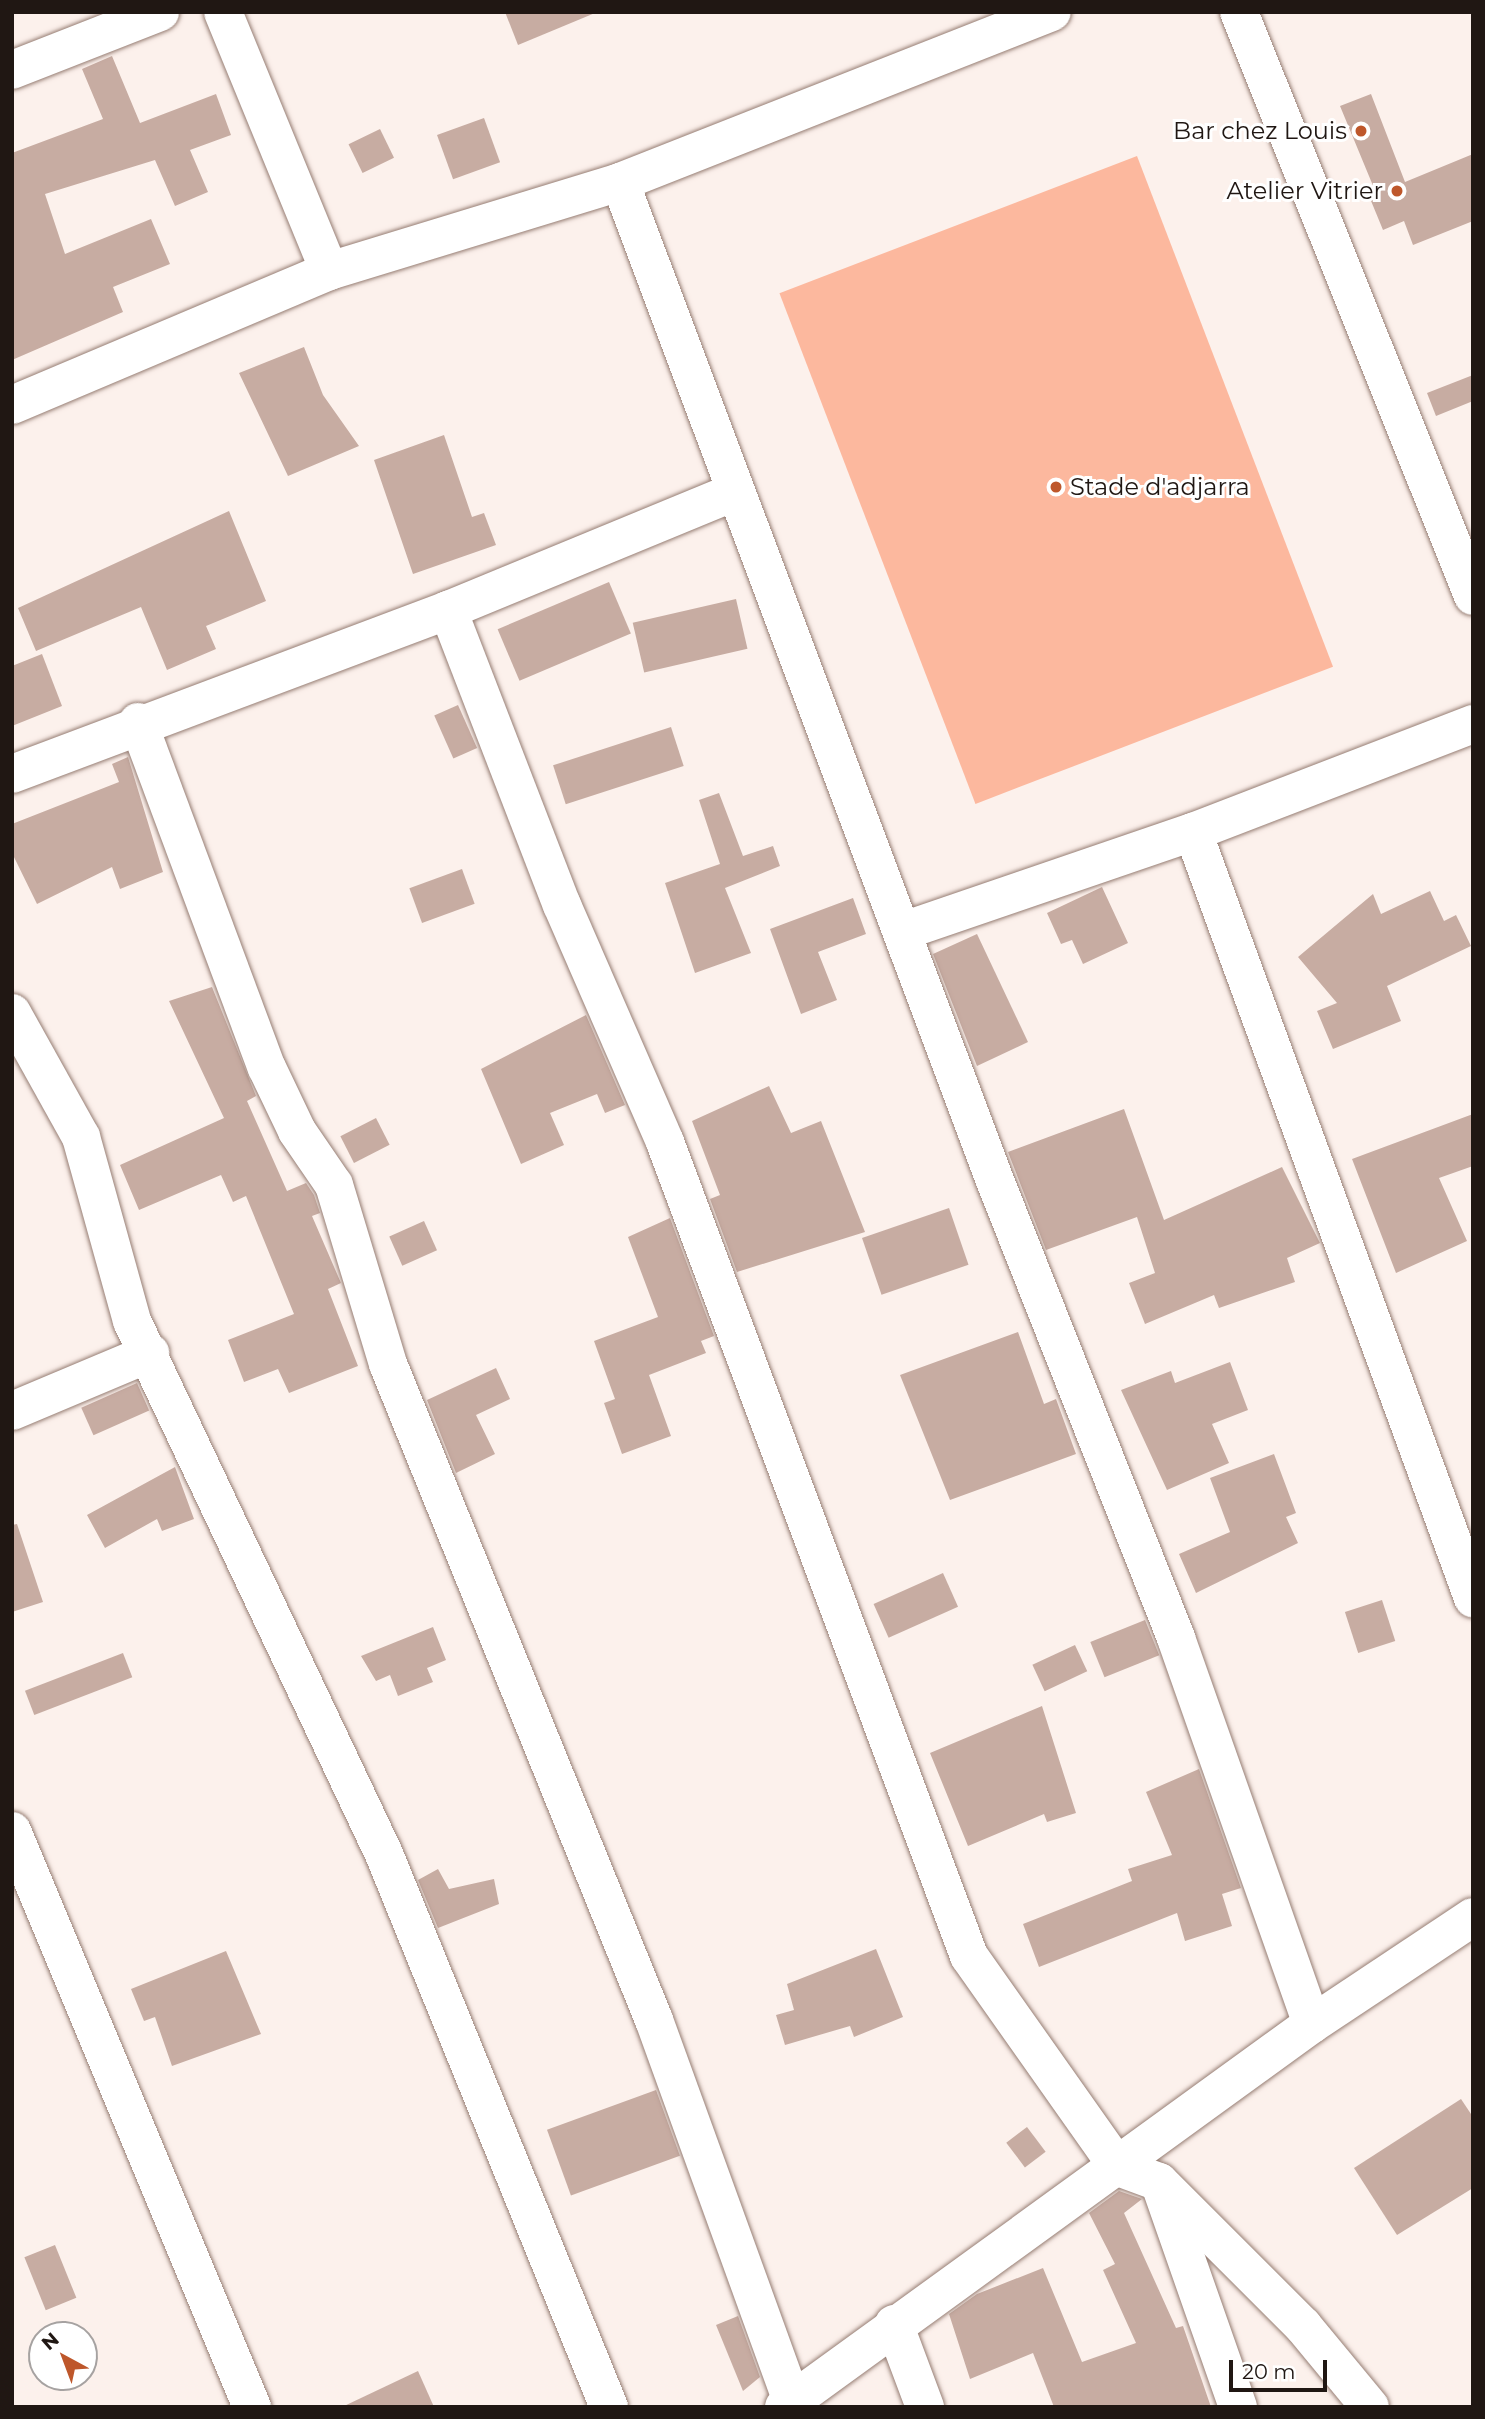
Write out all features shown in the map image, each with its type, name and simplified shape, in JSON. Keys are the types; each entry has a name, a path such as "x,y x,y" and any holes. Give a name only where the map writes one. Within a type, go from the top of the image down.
{"street":[{"path":"12,70 160,12"},
{"path":"223,12 329,271"},
{"path":"12,405 329,271 620,182 1052,12"},
{"path":"1239,12 1473,596"},
{"path":"620,182 732,493 906,930 994,1178 1176,1638 1312,2024"},
{"path":"12,774 138,722 448,610 732,493"},
{"path":"448,610 562,905 665,1142 969,1956 1118,2167 1159,2182 1303,2326 1370,2407"},
{"path":"138,722 267,1068 297,1131 334,1185 393,1377 654,2020 788,2404 894,2324 1118,2167 1312,2024 1473,1917"},
{"path":"906,930 1193,832 1473,724"},
{"path":"1193,832 1473,1598"},
{"path":"12,1013 80,1136 142,1338 189,1453 384,1854 609,2407"},
{"path":"12,1411 104,1373 142,1338"},
{"path":"12,1831 253,2407"},
{"path":"1159,2182 1238,2407"},
{"path":"894,2324 925,2407"}],"shaded area":[{"path":"1137,156 1333,667 975,804 779,293"}],"building":[{"path":"505,12 595,12 595,13 518,45"},
{"path":"112,56 140,123 216,94 231,135 190,150 208,192 175,206 155,160 45,194 65,254 151,219 170,264 113,287 123,312 12,360 12,153 103,119 82,69"},
{"path":"1371,94 1405,182 1473,154 1473,221 1413,245 1404,221 1383,230 1369,196 1376,193 1340,106"},
{"path":"484,118 500,162 453,179 437,135"},
{"path":"380,129 394,158 363,173 349,144"},
{"path":"304,347 323,395 359,446 288,476 239,373"},
{"path":"1473,375 1473,401 1436,416 1427,393"},
{"path":"444,435 472,517 484,513 496,545 413,574 374,460"},
{"path":"229,511 266,601 206,626 216,649 167,670 141,607 36,651 18,608"},
{"path":"609,582 631,634 519,681 498,629"},
{"path":"736,599 747,649 644,673 633,623"},
{"path":"42,654 62,706 12,726 12,666"},
{"path":"458,705 477,748 453,759 434,716"},
{"path":"671,727 684,766 566,804 553,765"},
{"path":"128,757 163,872 120,889 112,867 37,904 12,853 12,824 119,782 112,764"},
{"path":"719,793 743,856 773,846 780,866 725,888 751,953 695,973 665,883 720,864 699,800"},
{"path":"462,869 475,904 422,923 409,888"},
{"path":"1102,887 1128,943 1083,964 1072,940 1061,944 1047,913"},
{"path":"1430,891 1444,921 1456,915 1471,946 1387,986 1401,1021 1333,1049 1317,1011 1337,1003 1298,957 1373,894 1381,914"},
{"path":"853,898 866,934 818,952 837,1000 801,1014 770,929"},
{"path":"977,934 1028,1042 977,1066 933,954"},
{"path":"212,987 256,1096 247,1101 287,1191 306,1183 314,1195 320,1213 312,1216 341,1283 328,1289 358,1366 289,1393 278,1369 244,1382 228,1340 294,1314 246,1196 233,1202 221,1175 139,1210 120,1165 224,1118 169,1001"},
{"path":"586,1015 625,1105 605,1113 597,1094 550,1113 564,1145 521,1164 481,1069"},
{"path":"769,1086 791,1133 821,1121 865,1232 737,1272 710,1199 720,1195 692,1121"},
{"path":"1124,1109 1164,1220 1282,1167 1320,1243 1287,1258 1295,1282 1219,1308 1214,1295 1145,1324 1129,1283 1155,1273 1137,1217 1046,1250 1008,1152"},
{"path":"1473,1114 1473,1166 1439,1178 1467,1241 1396,1273 1352,1159"},
{"path":"376,1118 390,1145 354,1163 340,1136"},
{"path":"949,1208 969,1265 882,1295 862,1238"},
{"path":"670,1218 714,1336 701,1341 706,1353 649,1375 671,1436 622,1454 604,1403 615,1399 594,1341 658,1317 628,1237"},
{"path":"424,1221 437,1250 402,1266 389,1236"},
{"path":"1018,1332 1044,1404 1056,1399 1076,1454 950,1500 900,1375"},
{"path":"1230,1362 1248,1410 1212,1424 1229,1463 1167,1490 1121,1390 1171,1371 1175,1383"},
{"path":"496,1368 510,1399 476,1415 495,1454 456,1473 427,1400"},
{"path":"137,1383 149,1410 93,1435 81,1408"},
{"path":"1274,1454 1296,1513 1286,1517 1298,1543 1196,1593 1179,1554 1230,1532 1210,1478"},
{"path":"175,1467 194,1519 162,1531 157,1519 105,1548 87,1515"},
{"path":"17,1524 43,1602 12,1612 12,1525"},
{"path":"943,1573 958,1607 889,1638 874,1604"},
{"path":"1382,1600 1395,1641 1358,1653 1345,1612"},
{"path":"1145,1620 1159,1655 1105,1677 1090,1642"},
{"path":"433,1627 446,1660 427,1668 433,1682 398,1696 390,1675 376,1681 361,1656"},
{"path":"1075,1645 1087,1671 1045,1691 1032,1665"},
{"path":"123,1653 132,1677 34,1715 25,1691"},
{"path":"1042,1706 1076,1813 1047,1822 1044,1814 968,1846 930,1753"},
{"path":"1199,1769 1241,1888 1222,1894 1232,1926 1185,1941 1177,1913 1039,1967 1023,1924 1132,1881 1128,1869 1172,1855 1146,1792"},
{"path":"438,1869 449,1889 494,1879 499,1904 438,1928 418,1880"},
{"path":"876,1949 903,2017 854,2037 850,2026 785,2045 776,2015 794,2010 787,1984"},
{"path":"226,1951 261,2034 172,2066 155,2017 144,2021 131,1989"},
{"path":"656,2090 680,2156 571,2195 547,2130"},
{"path":"1461,2099 1473,2117 1473,2188 1397,2235 1354,2168"},
{"path":"1027,2127 1046,2152 1025,2167 1006,2143"},
{"path":"1119,2191 1142,2199 1124,2213 1176,2328 1183,2326 1211,2407 1054,2407 1033,2353 970,2379 949,2314 977,2294 1043,2268 1082,2362 1136,2343 1103,2270 1115,2264 1089,2213"},
{"path":"55,2245 76,2298 46,2310 24,2257"},
{"path":"738,2316 760,2377 743,2391 716,2325"},
{"path":"418,2371 434,2407 342,2407"}],"place":[{"name":"Bar chez Louis","path":"1361,131"},
{"name":"Atelier Vitrier","path":"1397,191"},
{"name":"Stade d'adjarra","path":"1056,487"}]}
